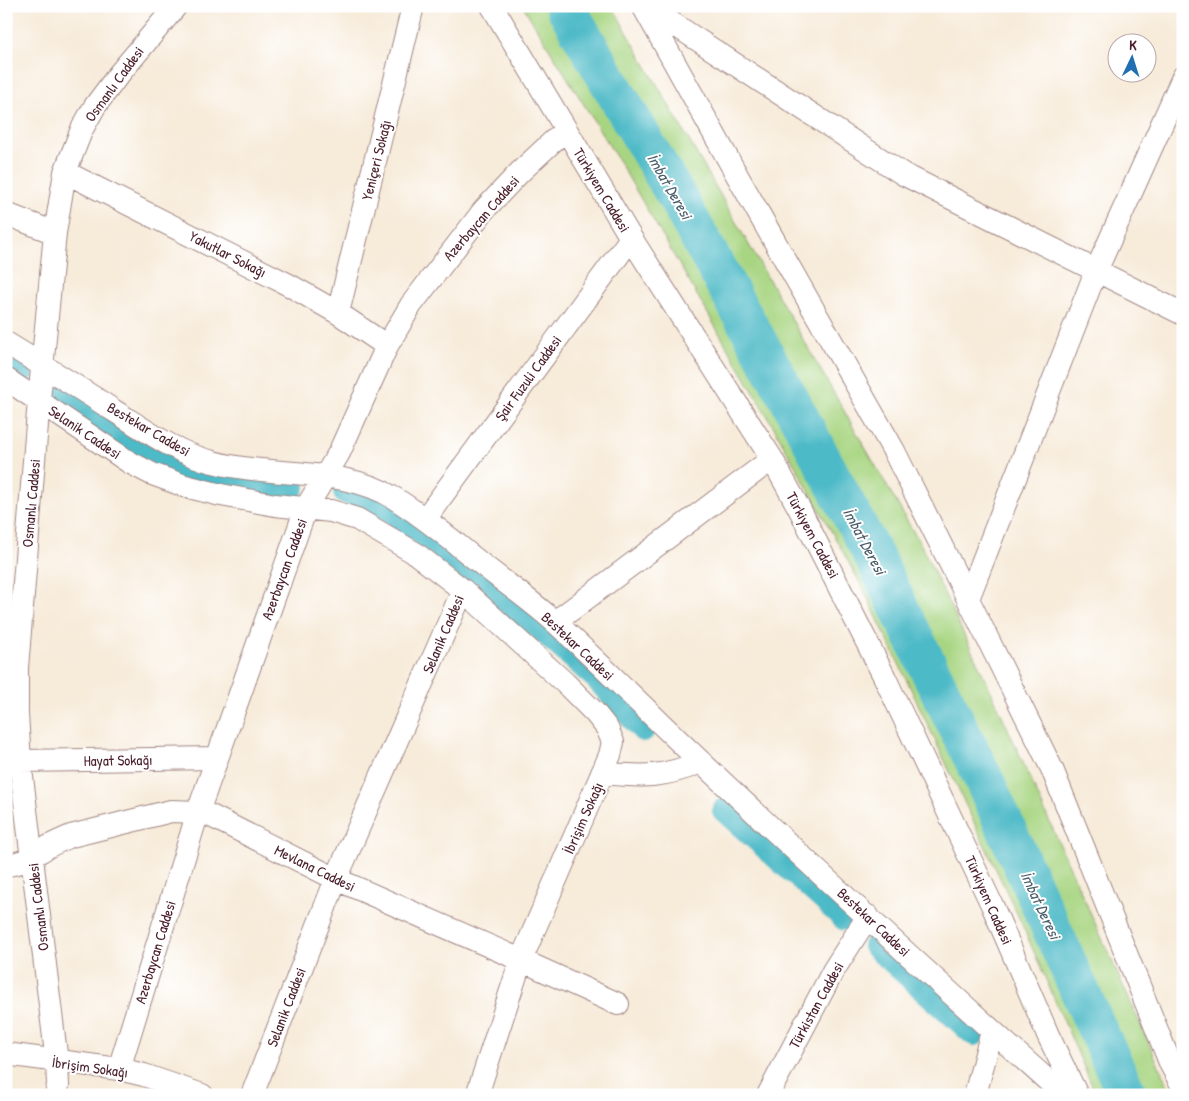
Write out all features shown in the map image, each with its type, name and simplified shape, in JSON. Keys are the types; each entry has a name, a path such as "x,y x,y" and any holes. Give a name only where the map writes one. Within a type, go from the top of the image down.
{"street":[{"name":"Osmanlı Caddesi","path":"56,1095 58,1085 56,1062 20,761 12,667 55,233 65,172 78,136 94,106 176,6"},
{"name":"Yeniçeri Sokağı","path":"338,313 413,6"},
{"name":"Türkiyem Caddesi","path":"492,6 630,238 772,459 832,572 884,678 992,905 1048,1035 1077,1095"},
{"path":"645,6 902,174 1183,314"},
{"path":"645,6 738,178 894,451 968,599 1052,770 1170,1065 1183,1087"},
{"path":"968,599 1096,271 1183,78"},
{"name":"Azerbaycan Caddesi","path":"120,1069 198,812 306,508 351,429 387,346 411,305 484,210 565,130"},
{"name":"Yakutlar Sokağı","path":"65,172 290,285 338,313 387,346"},
{"path":"6,214 55,233"},
{"name":"Şair Fuzuli Caddesi","path":"425,519 630,238"},
{"name":"Bestekar Caddesi","path":"6,343 159,439 187,453 212,462 238,468 325,476 359,482 382,490 425,519 555,622 701,762 992,1032 1064,1095"},
{"name":"Selanik Caddesi","path":"6,379 129,462 152,474 185,486 221,495 275,505 331,511 357,519 415,553 463,590 336,879 252,1095"},
{"path":"555,622 772,459"},
{"name":"İbrişim Sokağı","path":"463,590 565,683 607,728 613,742 610,755 521,960 477,1095"},
{"name":"Hayat Sokağı","path":"20,761 216,758"},
{"path":"602,773 649,776 680,771 701,762"},
{"name":"Mevlana Caddesi","path":"6,865 32,858 49,846 71,836 171,811 198,812 211,816 336,879 618,1004"},
{"name":"Türkistan Caddesi","path":"768,1095 834,971 868,916"},
{"path":"976,1095 992,1032"},
{"name":"İbrişim Sokağı","path":"6,1054 120,1069 144,1075 202,1095"}],"green space":[{"path":"523,6 612,6 921,545 991,691 1172,1095 1096,1095 1020,920 864,590 768,417 620,163"}],"waterway":[{"name":"İmbat Deresi","path":"565,6 679,201 786,393 874,557 985,782 1127,1095"},
{"path":"6,359 23,371"},
{"path":"60,395 165,463 189,473 293,487"},
{"path":"345,492 380,505 427,537 540,629 596,678 643,730"},
{"path":"724,810 845,919"},
{"path":"875,946 974,1034"}]}
